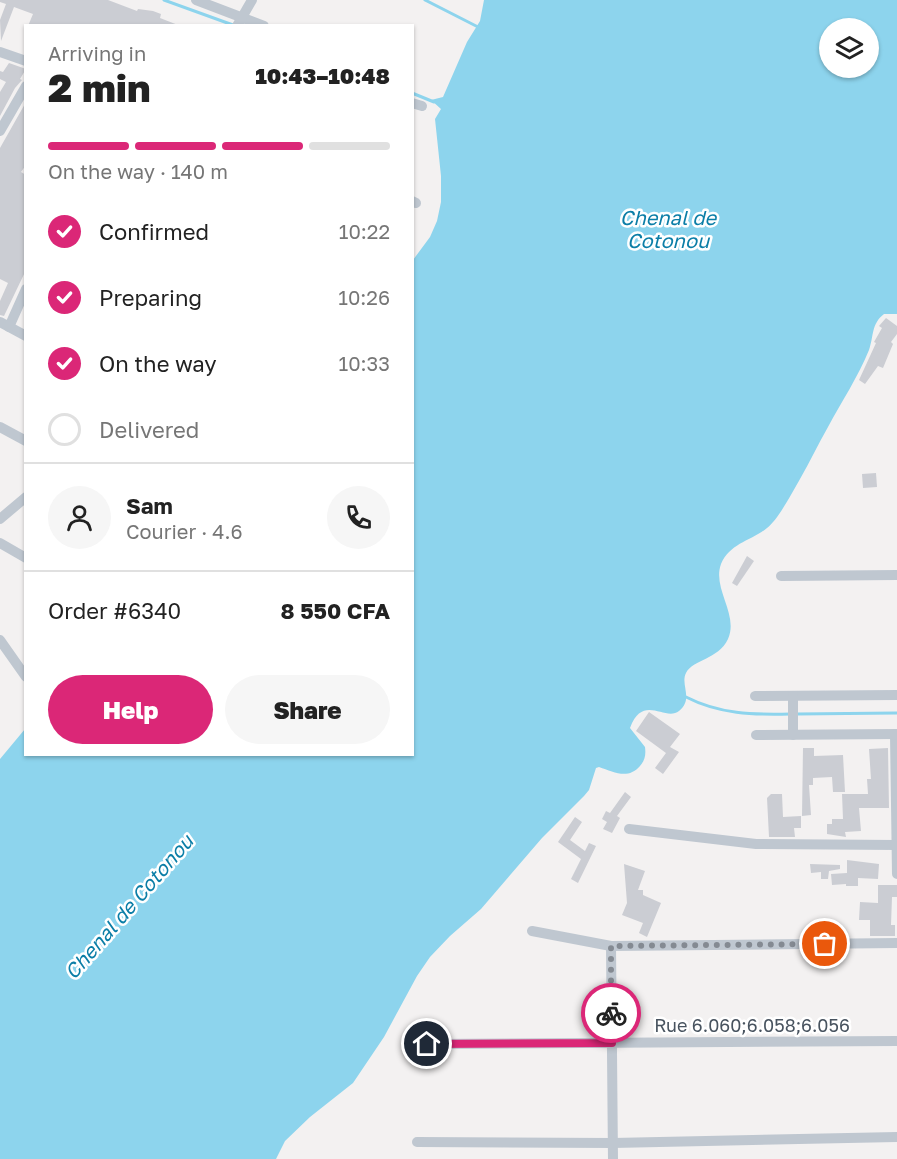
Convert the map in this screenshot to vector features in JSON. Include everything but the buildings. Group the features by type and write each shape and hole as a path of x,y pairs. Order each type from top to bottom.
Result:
{"street":[{"path":"196,0 240,21 252,0"},
{"path":"0,52 24,60"},
{"path":"0,131 24,89"},
{"path":"24,292 4,324 24,335"},
{"path":"0,427 24,440"},
{"path":"0,519 24,499"},
{"path":"0,543 24,557"},
{"path":"781,576 897,575"},
{"path":"0,640 24,674"},
{"path":"755,696 793,700 897,695"},
{"path":"793,700 793,735"},
{"path":"756,735 896,734 897,874"},
{"path":"629,829 756,844 897,845"},
{"path":"532,931 611,946 897,943"},
{"path":"611,946 613,1159"},
{"name":"Rue 6.060;6.058;6.056","path":"427,1044 897,1041"},
{"path":"417,1142 613,1143 897,1137"}],"water":[{"name":"Chenal de Cotonou","path":"484,0 897,0 897,314 884,314 877,322 869,350 860,370 780,512 767,528 730,551 721,564 720,583 730,620 728,639 718,651 689,668 684,682 686,702 679,711 667,713 648,710 641,712 635,718 630,728 645,747 642,764 631,773 626,774 596,768 589,790 584,796 542,838 481,909 430,957 384,1037 353,1083 310,1117 285,1141 276,1159 0,1159 0,759 24,730 24,756 414,756 414,259 430,237 437,221 441,202 441,176 435,119 441,109 431,100 443,97 467,42 480,21"}],"waterway":[{"path":"164,0 230,24"},
{"path":"425,0 480,28"},
{"path":"414,94 434,102"},
{"path":"686,697 711,707 736,712 790,714"},
{"path":"797,714 897,713"}],"way so far":[{"path":"611,1013 611,946 825,944"}],"route":[{"path":"427,1044 612,1043 611,1013"}]}
